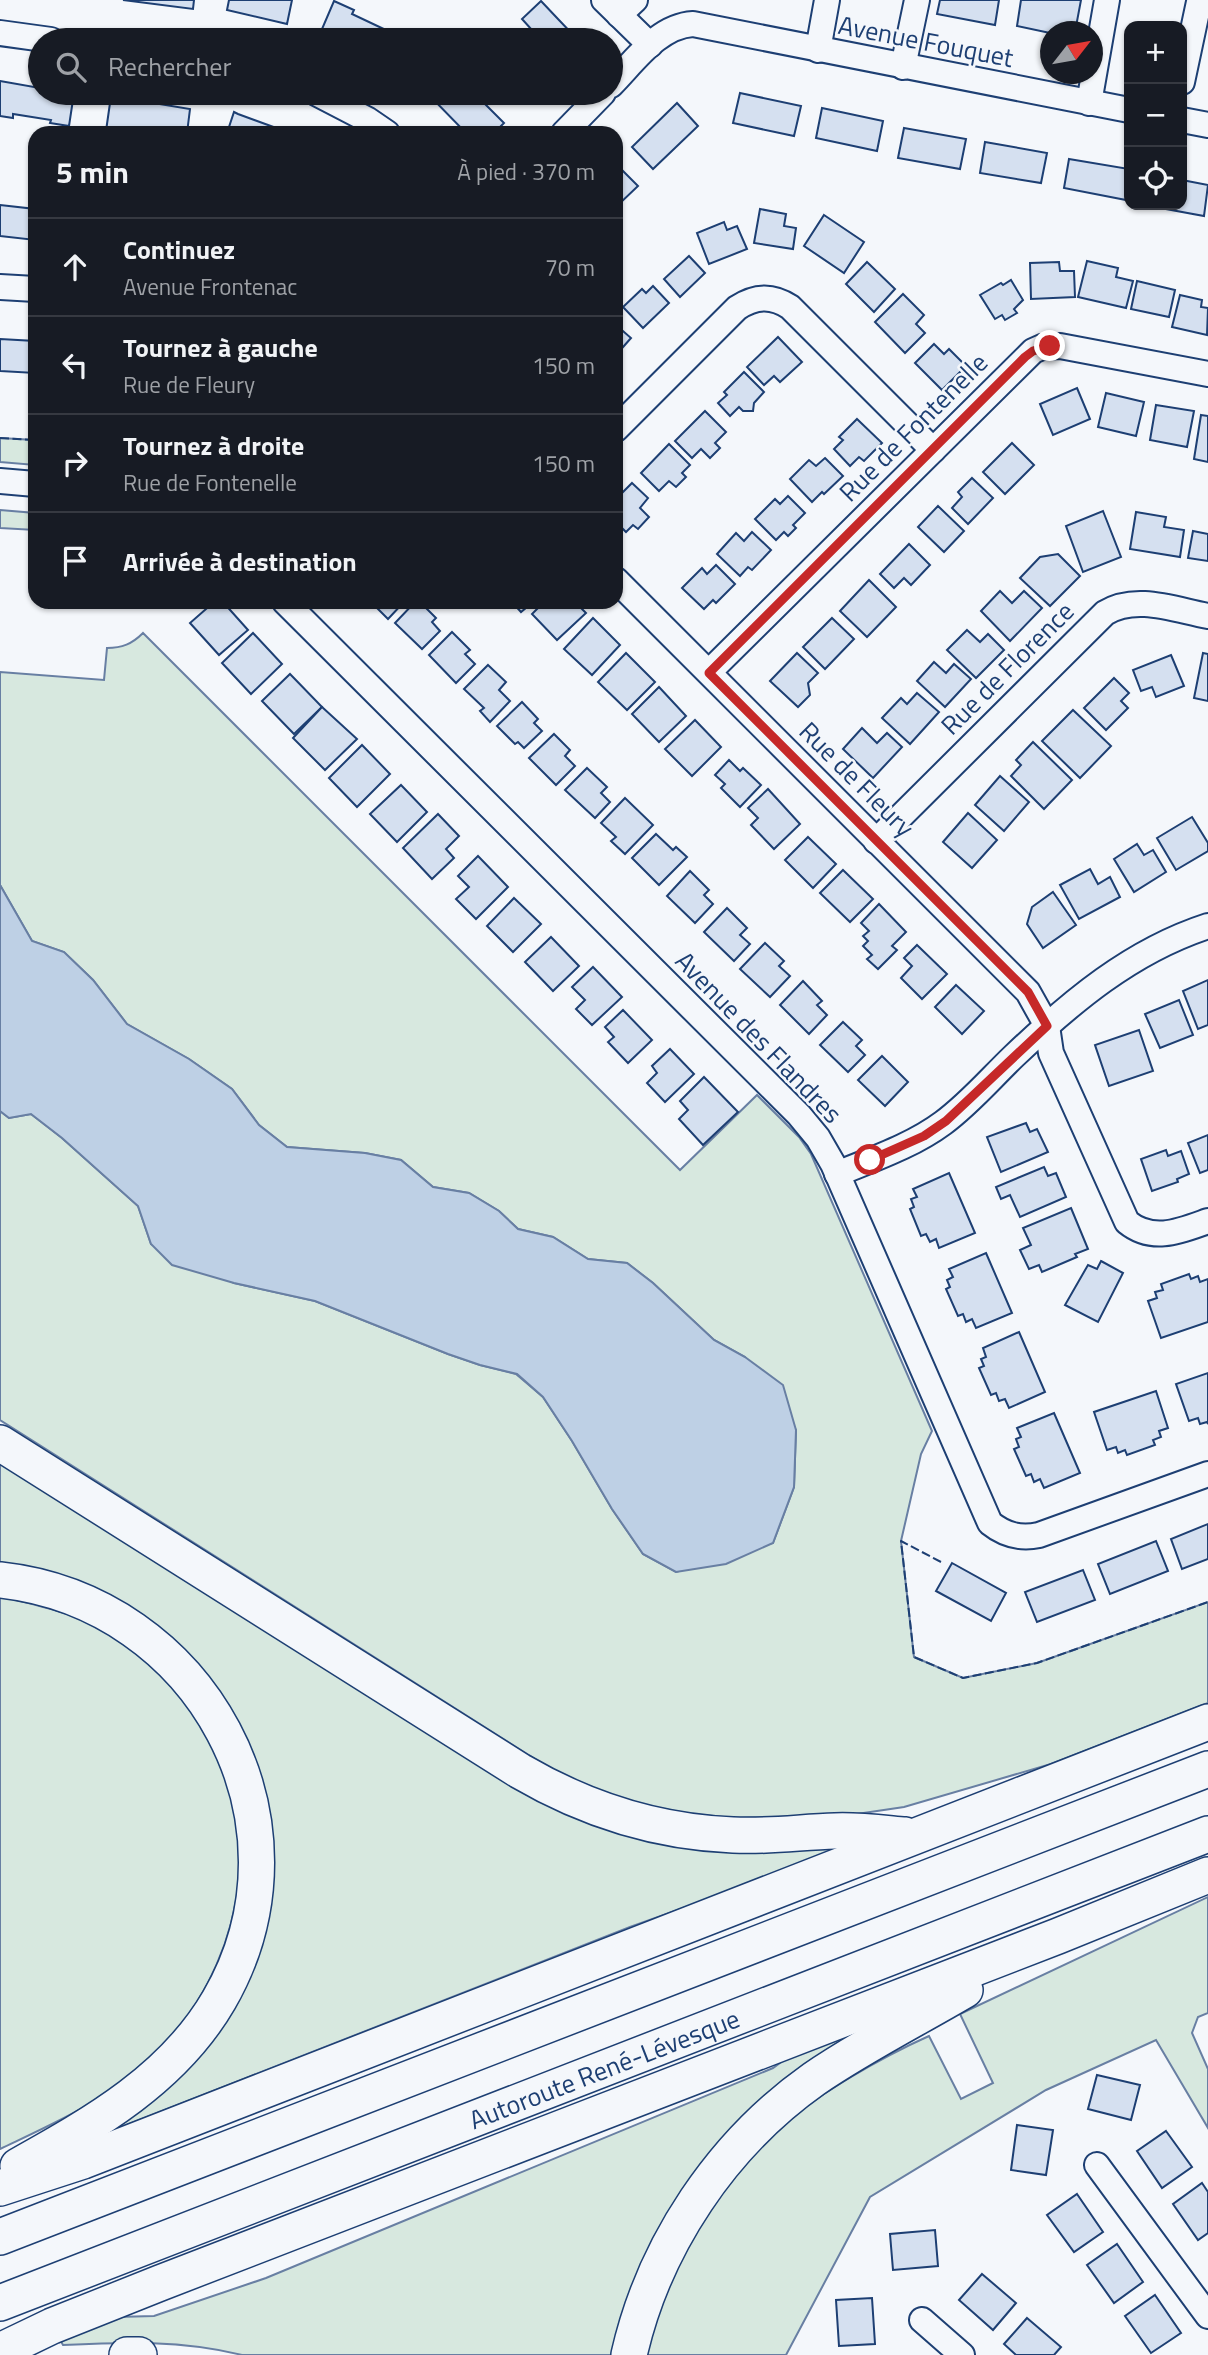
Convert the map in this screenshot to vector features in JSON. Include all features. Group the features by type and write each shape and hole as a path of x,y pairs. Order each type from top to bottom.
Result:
{"highway":[{"path":"0,1443 520,1771 572,1799 627,1818 710,1833 762,1835 836,1831 915,1835"},
{"path":"0,1580 39,1587 96,1607 135,1630 176,1665 209,1705 232,1750 249,1800 255,1859 252,1902 239,1956 218,2000 194,2036 164,2069 128,2099 0,2177"},
{"path":"0,2188 83,2161 1208,1723"},
{"path":"0,2237 1208,1769"},
{"name":"Autoroute René-Lévesque","path":"0,2303 1208,1834"},
{"path":"0,2351 52,2326 160,2283 1058,1936 1208,1875"},
{"path":"629,2355 652,2282 677,2233 713,2176 754,2129 792,2096 831,2068 1058,1936"},
{"path":"127,2355 139,2355"}],"street":[{"path":"818,50 827,0"},
{"path":"903,66 917,0"},
{"path":"1089,103 1107,0"},
{"path":"1187,58 1199,2"},
{"path":"620,5 650,46"},
{"name":"Avenue Fouquet","path":"623,73 669,29 693,24 1124,109"},
{"path":"0,33 28,37"},
{"path":"339,105 376,126"},
{"path":"571,126 591,105"},
{"path":"1187,121 1208,125"},
{"path":"0,287 28,289"},
{"path":"623,422 737,308 765,298 782,301 790,307 933,450"},
{"name":"Rue de Fontenelle","path":"709,673 1025,357 1042,347 1060,346 1208,374"},
{"path":"0,481 28,483"},
{"name":"Rue de Fleury","path":"623,587 1028,992 1047,1026 1051,1053 1127,1222 1135,1228 1157,1235 1208,1221"},
{"name":"Rue de Florence","path":"876,841 1105,613 1123,604 1139,603 1208,616"},
{"name":"Avenue des Flandres","path":"292,609 799,1115 825,1148 990,1523 998,1530 1016,1537 1039,1535 1208,1474"},
{"path":"837,1174 909,1143 934,1129 1094,986 1128,962 1179,936 1208,926"},
{"path":"1097,2165 1208,2316"},
{"path":"922,2320 962,2355"}],"shaded area":[{"path":"0,438 28,440 28,464 0,462"},
{"path":"0,510 28,512 28,530 0,528"},
{"path":"143,633 680,1170 757,1095 799,1137 811,1154 932,1431 921,1454 901,1541 914,1657 963,1678 1037,1663 1208,1602 1208,1703 1051,1764 904,1807 850,1815 735,1818 648,1806 605,1793 554,1771 0,1420 0,1111 9,1118 31,1114 62,1138 138,1206 151,1244 234,1283 315,1301 448,1354 516,1374 543,1397 643,1554 676,1572 773,1543 794,1487 796,1430 745,1357 714,1340 653,1283 627,1263 588,1259 553,1237 518,1229 499,1211 469,1193 433,1187 401,1160 365,1153 287,1147 259,1125 232,1089 189,1059 127,1024 93,980 64,952 32,941 0,885 0,672 104,680 107,648 126,645"},
{"path":"0,1458 512,1782 841,1845 844,1851 630,1927 114,2130 110,2122 202,2047 268,1816 252,1753 221,1696 186,1655 81,1584 28,1569 0,1567"},
{"path":"0,1596 59,1612 102,1628 140,1655 163,1676 202,1727 217,1756 229,1785 242,1847 236,1901 224,1944 196,2005 169,2041 152,2059 112,2091 0,2149"},
{"path":"1208,1897 1208,2013 1198,2017 1192,2033 1208,2069 1208,2128 1156,2040 1046,2090 870,2197 786,2355 646,2355 665,2292 695,2231 733,2176 755,2151 794,2115 851,2077 929,2036 961,2099 993,2083 960,2014"},
{"path":"857,2031 768,2102 617,2355 242,2355 175,2344 63,2345 59,2338 116,2317 154,2316 266,2278"}],"water":[{"path":"0,885 32,941 64,952 93,980 127,1024 189,1059 232,1089 259,1125 287,1147 365,1153 401,1160 433,1187 469,1193 499,1211 518,1229 553,1237 588,1259 627,1263 653,1283 714,1340 745,1357 783,1385 796,1430 794,1487 773,1543 726,1564 676,1572 643,1554 543,1397 517,1374 448,1354 315,1301 234,1283 172,1265 151,1244 138,1206 31,1114 9,1118 0,1111"}],"building":[{"path":"123,0 194,0 193,9"},
{"path":"229,0 292,0 287,24 227,10"},
{"path":"940,0 999,0 995,25 937,14"},
{"path":"1021,0 1081,0 1077,21 1040,21 1040,31 1017,26"},
{"path":"334,1 354,10 352,14 382,28 322,28"},
{"path":"541,1 567,28 530,28 522,19"},
{"path":"0,81 28,86 28,105 72,105 69,126 13,114 13,118 0,116"},
{"path":"740,93 801,106 794,136 733,123"},
{"path":"677,103 698,126 653,169 632,147"},
{"path":"110,105 166,105 190,109 188,126 107,126"},
{"path":"439,105 486,105 504,123 501,126 459,126"},
{"path":"822,108 883,121 877,151 816,138"},
{"path":"234,112 271,126 229,126"},
{"path":"904,128 966,139 960,169 898,158"},
{"path":"985,142 1047,153 1041,183 980,173"},
{"path":"1069,159 1124,168 1124,200 1064,188"},
{"path":"623,171 638,186 623,200"},
{"path":"1187,181 1208,185 1204,216 1171,210 1187,210"},
{"path":"0,205 28,208 28,239 0,236"},
{"path":"760,209 786,214 784,226 796,228 793,249 754,243"},
{"path":"824,215 864,242 844,273 804,246"},
{"path":"724,222 727,230 737,226 747,249 709,264 697,233"},
{"path":"689,256 705,273 680,297 664,279"},
{"path":"1087,261 1118,268 1116,277 1133,281 1126,308 1078,297"},
{"path":"867,262 895,289 874,312 846,284"},
{"path":"1059,262 1060,271 1074,271 1075,297 1031,299 1030,263"},
{"path":"1011,280 1023,300 1014,309 1017,313 1005,320 1002,315 995,319 980,295"},
{"path":"1137,281 1175,290 1169,317 1131,309"},
{"path":"653,286 669,303 643,328 623,307 642,289 646,293"},
{"path":"903,294 924,315 916,324 925,333 905,353 875,322"},
{"path":"1180,295 1202,300 1201,307 1208,308 1207,335 1172,327"},
{"path":"623,331 631,338 623,347"},
{"path":"778,337 802,362 780,382 774,376 764,385 747,367"},
{"path":"0,339 28,341 28,373 0,371"},
{"path":"934,344 944,354 949,349 966,366 942,390 915,363"},
{"path":"744,372 764,392 754,403 753,411 743,411 739,407 730,416 718,403 727,395 724,392"},
{"path":"1077,388 1090,419 1053,435 1040,404"},
{"path":"1106,393 1144,402 1136,436 1098,427"},
{"path":"1156,405 1194,411 1187,447 1150,440"},
{"path":"705,411 726,432 715,443 720,448 710,458 701,449 692,458 675,441"},
{"path":"1201,415 1208,416 1208,462 1194,459"},
{"path":"857,419 882,443 864,461 859,457 850,466 834,449 843,440 839,437"},
{"path":"1012,443 1034,465 1005,494 983,472"},
{"path":"669,444 690,465 682,473 686,477 676,487 669,481 659,491 641,473"},
{"path":"825,458 843,476 812,502 790,479 809,460 816,466"},
{"path":"972,478 993,498 968,524 952,508 962,497 958,492"},
{"path":"632,483 648,498 640,508 649,517 638,529 633,525 626,532 623,529 623,492"},
{"path":"788,496 805,513 793,525 796,528 788,536 784,532 776,540 755,519 775,499 780,504"},
{"path":"938,506 964,531 944,552 918,527"},
{"path":"1103,511 1121,557 1083,572 1066,526"},
{"path":"1136,512 1166,517 1164,527 1184,530 1180,557 1130,549"},
{"path":"1193,531 1208,534 1208,561 1188,558"},
{"path":"752,532 771,550 752,570 748,567 740,576 717,554 736,533 744,541"},
{"path":"909,544 930,565 911,585 904,578 894,588 880,574"},
{"path":"1058,554 1080,576 1050,606 1020,578 1040,557"},
{"path":"716,565 735,584 716,603 713,600 704,609 682,588 702,568 707,574"},
{"path":"869,580 896,607 867,637 840,611"},
{"path":"1000,591 1012,603 1024,591 1042,608 1010,641 981,611"},
{"path":"206,609 229,609 248,630 219,655 190,623"},
{"path":"378,609 397,609 388,619"},
{"path":"408,609 427,609 436,618 432,622 440,631 422,649 395,623"},
{"path":"537,609 582,609 586,613 557,640 532,614"},
{"path":"593,618 620,645 592,675 564,649"},
{"path":"832,618 854,639 825,669 803,647"},
{"path":"967,630 980,642 988,634 1004,650 976,678 947,650"},
{"path":"452,632 470,650 465,654 475,664 456,683 429,655"},
{"path":"253,633 282,664 251,694 222,663"},
{"path":"626,653 655,682 627,710 598,682"},
{"path":"797,653 818,673 808,683 810,695 798,707 770,681"},
{"path":"1203,653 1208,654 1208,701 1194,698"},
{"path":"1171,655 1184,686 1156,697 1152,687 1141,691 1133,670"},
{"path":"934,662 946,673 954,664 971,679 945,707 917,681"},
{"path":"488,665 506,682 499,690 510,701 490,722 480,711 484,708 464,689"},
{"path":"290,674 322,707 294,734 262,701"},
{"path":"1114,678 1129,693 1121,701 1128,708 1106,730 1084,708"},
{"path":"659,687 686,716 659,742 632,714"},
{"path":"917,693 939,712 910,744 882,718 901,698 907,704"},
{"path":"522,702 538,719 534,723 542,731 524,748 518,742 515,744 497,726"},
{"path":"322,707 357,739 325,770 293,738"},
{"path":"1073,710 1111,746 1080,778 1042,741"},
{"path":"695,720 721,747 692,776 665,749"},
{"path":"862,728 877,743 887,733 902,747 873,778 843,749"},
{"path":"554,734 570,750 565,756 575,766 556,785 529,758"},
{"path":"1033,742 1072,780 1044,809 1011,776 1021,765 1016,760"},
{"path":"362,745 390,774 357,807 329,778"},
{"path":"729,760 740,771 743,768 761,785 740,807 721,788 725,784 715,775"},
{"path":"587,768 607,787 601,793 610,802 595,818 565,790"},
{"path":"1000,776 1029,802 1004,831 975,805"},
{"path":"401,785 427,812 397,842 370,814"},
{"path":"768,789 800,824 774,849 751,825 758,818 748,808"},
{"path":"625,798 653,825 625,854 611,841 616,837 601,823"},
{"path":"968,813 997,840 972,868 943,842"},
{"path":"438,814 459,836 446,849 454,858 432,879 403,848"},
{"path":"1192,817 1208,843 1208,851 1176,870 1157,838"},
{"path":"656,834 673,850 676,847 687,857 659,885 632,858"},
{"path":"808,837 836,864 813,888 785,860"},
{"path":"1137,844 1144,855 1153,850 1166,872 1134,892 1114,859"},
{"path":"478,856 508,887 476,919 456,899 469,887 458,876"},
{"path":"1090,869 1098,884 1110,877 1120,897 1079,919 1060,885"},
{"path":"843,870 873,899 850,922 820,893"},
{"path":"690,871 709,890 704,895 713,904 695,923 667,896"},
{"path":"1053,892 1076,925 1043,948 1027,924 1032,907"},
{"path":"514,898 541,924 513,952 487,926"},
{"path":"879,904 906,932 892,946 897,950 878,969 867,959 872,955 863,946 868,941 863,936 869,931 861,923"},
{"path":"727,908 747,928 740,935 750,944 734,961 704,932"},
{"path":"551,937 579,966 553,991 525,962"},
{"path":"765,943 784,961 779,966 790,976 770,997 740,969"},
{"path":"917,945 947,974 922,999 901,978 912,966 904,958"},
{"path":"593,967 622,997 592,1025 576,1009 585,1000 572,987"},
{"path":"1208,980 1208,1025 1198,1029 1183,991"},
{"path":"803,981 822,1001 817,1005 827,1015 809,1034 780,1005"},
{"path":"956,985 984,1011 962,1034 935,1007"},
{"path":"1179,1000 1193,1035 1160,1048 1145,1014"},
{"path":"623,1010 652,1040 628,1063 608,1042 614,1037 605,1027"},
{"path":"843,1022 862,1040 856,1046 865,1055 848,1072 820,1045"},
{"path":"1139,1030 1153,1071 1109,1086 1095,1045"},
{"path":"670,1049 694,1074 665,1102 647,1083 657,1073 652,1066"},
{"path":"882,1056 908,1082 885,1106 858,1080"},
{"path":"704,1077 738,1112 703,1145 679,1119 688,1110 680,1101"},
{"path":"1026,1123 1030,1132 1037,1129 1048,1152 1001,1172 987,1137"},
{"path":"1208,1135 1208,1170 1200,1173 1188,1143"},
{"path":"1166,1150 1168,1156 1181,1151 1189,1174 1177,1179 1178,1182 1152,1191 1141,1159"},
{"path":"1044,1167 1048,1176 1056,1173 1066,1197 1020,1217 1010,1195 1001,1199 996,1187"},
{"path":"949,1173 975,1233 939,1248 936,1239 930,1242 926,1234 921,1236 910,1209 914,1207 911,1199 917,1197 913,1189"},
{"path":"1071,1208 1088,1249 1075,1254 1077,1257 1042,1272 1039,1265 1029,1269 1020,1250 1031,1245 1023,1228"},
{"path":"986,1253 1012,1313 976,1328 972,1319 966,1322 963,1314 958,1316 946,1289 950,1287 947,1280 953,1277 949,1269"},
{"path":"1101,1261 1123,1273 1098,1322 1065,1305 1088,1265 1097,1269"},
{"path":"1189,1274 1191,1279 1198,1276 1200,1282 1208,1279 1208,1322 1161,1338 1148,1301 1157,1298 1155,1292 1163,1290 1161,1284"},
{"path":"1019,1332 1045,1392 1009,1408 1005,1399 999,1401 996,1393 991,1395 979,1368 984,1366 981,1359 986,1357 983,1348"},
{"path":"1208,1373 1208,1424 1200,1424 1198,1418 1189,1421 1176,1384"},
{"path":"1156,1391 1168,1428 1159,1431 1161,1437 1153,1440 1155,1445 1127,1455 1125,1450 1118,1453 1116,1447 1107,1450 1094,1412"},
{"path":"1054,1413 1080,1473 1044,1488 1040,1479 1034,1482 1031,1474 1026,1476 1014,1449 1019,1447 1016,1439 1021,1437 1017,1428"},
{"path":"1208,1524 1208,1559 1182,1569 1171,1539"},
{"path":"1156,1541 1168,1571 1110,1594 1098,1564"},
{"path":"952,1563 1006,1593 991,1621 936,1591"},
{"path":"1083,1570 1095,1600 1037,1622 1025,1592"},
{"path":"1097,2075 1140,2085 1131,2120 1088,2109"},
{"path":"1017,2125 1053,2130 1046,2175 1011,2170"},
{"path":"1166,2131 1192,2167 1162,2188 1137,2151"},
{"path":"1202,2183 1208,2192 1208,2233 1198,2240 1173,2204"},
{"path":"1077,2194 1103,2232 1074,2252 1047,2215"},
{"path":"935,2230 938,2266 893,2270 890,2234"},
{"path":"1117,2244 1143,2282 1114,2303 1087,2265"},
{"path":"982,2274 1016,2303 993,2330 959,2300"},
{"path":"1155,2295 1181,2333 1151,2353 1125,2316"},
{"path":"872,2298 875,2344 839,2346 836,2300"},
{"path":"1027,2318 1061,2347 1054,2355 1016,2355 1004,2344"}],"fence":[{"path":"0,438 28,440"},
{"path":"941,1562 901,1541 914,1657 963,1678 1037,1663 1208,1602"}],"route":[{"path":"870,1160 924,1136 946,1121 1047,1026 1028,992 709,673 1025,357 1042,347 1050,346"}]}
